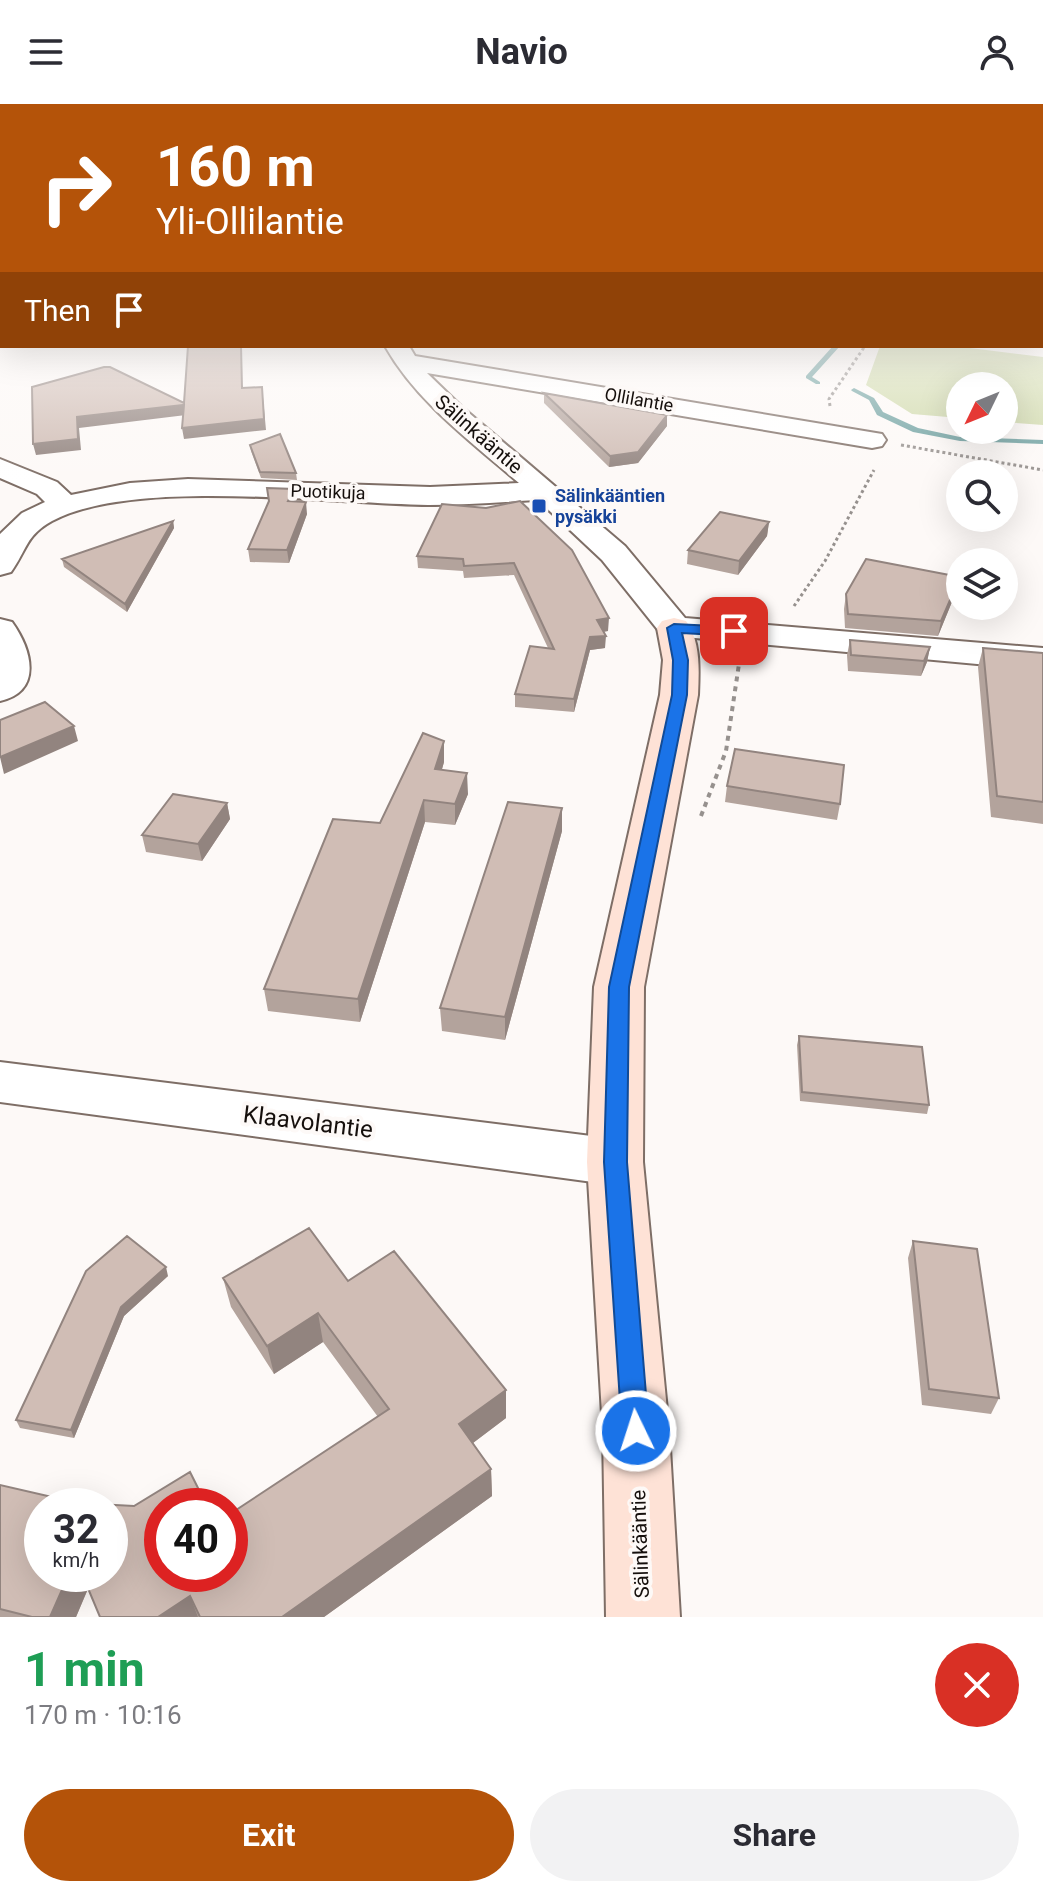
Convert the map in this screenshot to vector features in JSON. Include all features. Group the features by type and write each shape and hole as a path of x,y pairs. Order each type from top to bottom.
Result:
{"street":[{"name":"Ollilantie","path":"401,354 872,440"},
{"name":"Sälinkääntie","path":"401,354 423,386 619,557 655,598 674,628 681,660 679,695 619,987 615,1162 636,1431 643,1617"},
{"path":"0,467 47,488 64,505"},
{"name":"Puotikuja","path":"0,565 3,554 20,527 64,505 130,492 188,488 430,496 545,491"},
{"path":"674,628 764,633 1043,659"},
{"path":"0,629 12,663 9,684 0,690"},
{"name":"Klaavolantie","path":"0,1082 615,1162"}],"path":[{"path":"864,348 829,399 830,412 872,440 1043,470"},
{"path":"696,830 726,751 740,655 787,617 825,561 880,458 872,440"}],"green space":[{"path":"879,348 970,348 1043,357 1043,425 1018,423 1018,372 946,372 946,417 912,414 866,385"}],"building":[{"path":"188,348 241,348 242,388 262,387 264,419 182,428 184,405 77,417 78,439 33,444 32,387 104,367 110,367 184,403"},
{"path":"544,393 667,415 638,452 610,456"},
{"path":"280,434 296,473 260,472 250,445"},
{"path":"267,488 294,489 288,501 306,502 287,550 248,549 269,501"},
{"path":"520,501 572,550 609,618 597,620 606,636 590,637 574,699 515,694 530,646 554,649 514,563 464,566 463,559 417,556 442,504 486,508"},
{"path":"720,512 769,522 739,561 688,550"},
{"path":"173,521 125,604 62,559"},
{"path":"866,559 946,574 946,609 941,621 848,614 846,594"},
{"path":"850,640 930,647 924,661 851,655"},
{"path":"983,648 1043,653 1043,802 997,796"},
{"path":"45,702 74,726 0,757 0,720"},
{"path":"423,733 444,741 435,769 467,773 455,804 424,800 358,999 264,989 333,819 380,823"},
{"path":"735,749 844,765 840,804 727,786"},
{"path":"173,794 227,803 198,844 142,835"},
{"path":"508,802 562,808 505,1017 440,1008"},
{"path":"799,1036 922,1047 929,1105 802,1092"},
{"path":"309,1228 348,1281 394,1251 506,1390 459,1424 491,1469 282,1617 200,1617 190,1596 158,1617 100,1617 90,1592 128,1592 128,1506 144,1500 144,1592 248,1592 248,1502 389,1409 318,1313 267,1346 223,1278"},
{"path":"127,1236 166,1267 121,1307 71,1430 16,1420 86,1271"},
{"path":"913,1241 977,1249 999,1398 929,1389"},
{"path":"190,1472 198,1488 164,1488"},
{"path":"0,1485 24,1491 24,1592 61,1592 50,1617 32,1617 0,1609"}],"waterway":[{"path":"818,383 808,377 835,348"},
{"path":"854,390 872,399 880,413 916,430 960,439 1043,442"}],"place":[{"name":"Sälinkääntien pysäkki","path":"539,506"}],"route":[{"path":"636,1431 615,1162 619,987 679,695 681,660 674,628 734,631"}]}
